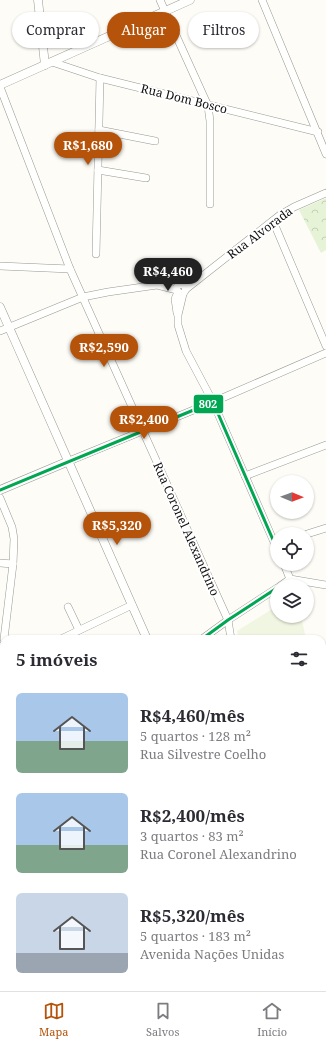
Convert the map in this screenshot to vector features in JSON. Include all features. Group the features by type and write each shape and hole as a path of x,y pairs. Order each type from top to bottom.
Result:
{"street":[{"path":"38,0 48,63"},
{"path":"160,0 208,106 210,121 210,204"},
{"path":"0,86 164,10 190,0"},
{"path":"262,0 303,102 318,132 326,154"},
{"name":"Rua Dom Bosco","path":"48,63 208,106 318,132"},
{"path":"96,254 100,78"},
{"name":"Rua Coronel Alexandrino","path":"0,86 70,269 228,620 230,635"},
{"path":"99,130 155,141"},
{"path":"98,170 146,178"},
{"name":"Rua Alvorada","path":"181,289 198,279 273,221 294,207 326,193"},
{"path":"273,221 326,346"},
{"path":"0,266 70,269"},
{"path":"0,331 83,297 157,285 181,289 178,325 186,351 213,402 270,531"},
{"path":"0,307 145,635"},
{"path":"0,490 213,402 326,353"},
{"path":"245,476 326,445"},
{"path":"0,498 14,533 13,564 4,635"},
{"path":"314,532 326,528"},
{"path":"0,563 13,564"},
{"path":"287,571 290,579"},
{"path":"314,583 326,585"},
{"path":"207,635 270,593"},
{"path":"69,635 132,605"},
{"path":"68,607 79,630"}],"green space":[{"path":"326,198 326,250 321,253 299,210"},
{"path":"270,610 270,623 303,623 305,635 238,635 237,631"}],"transit line":[{"name":"802","path":"0,490 213,402 270,533"},
{"name":"802","path":"207,635 270,593"}]}
